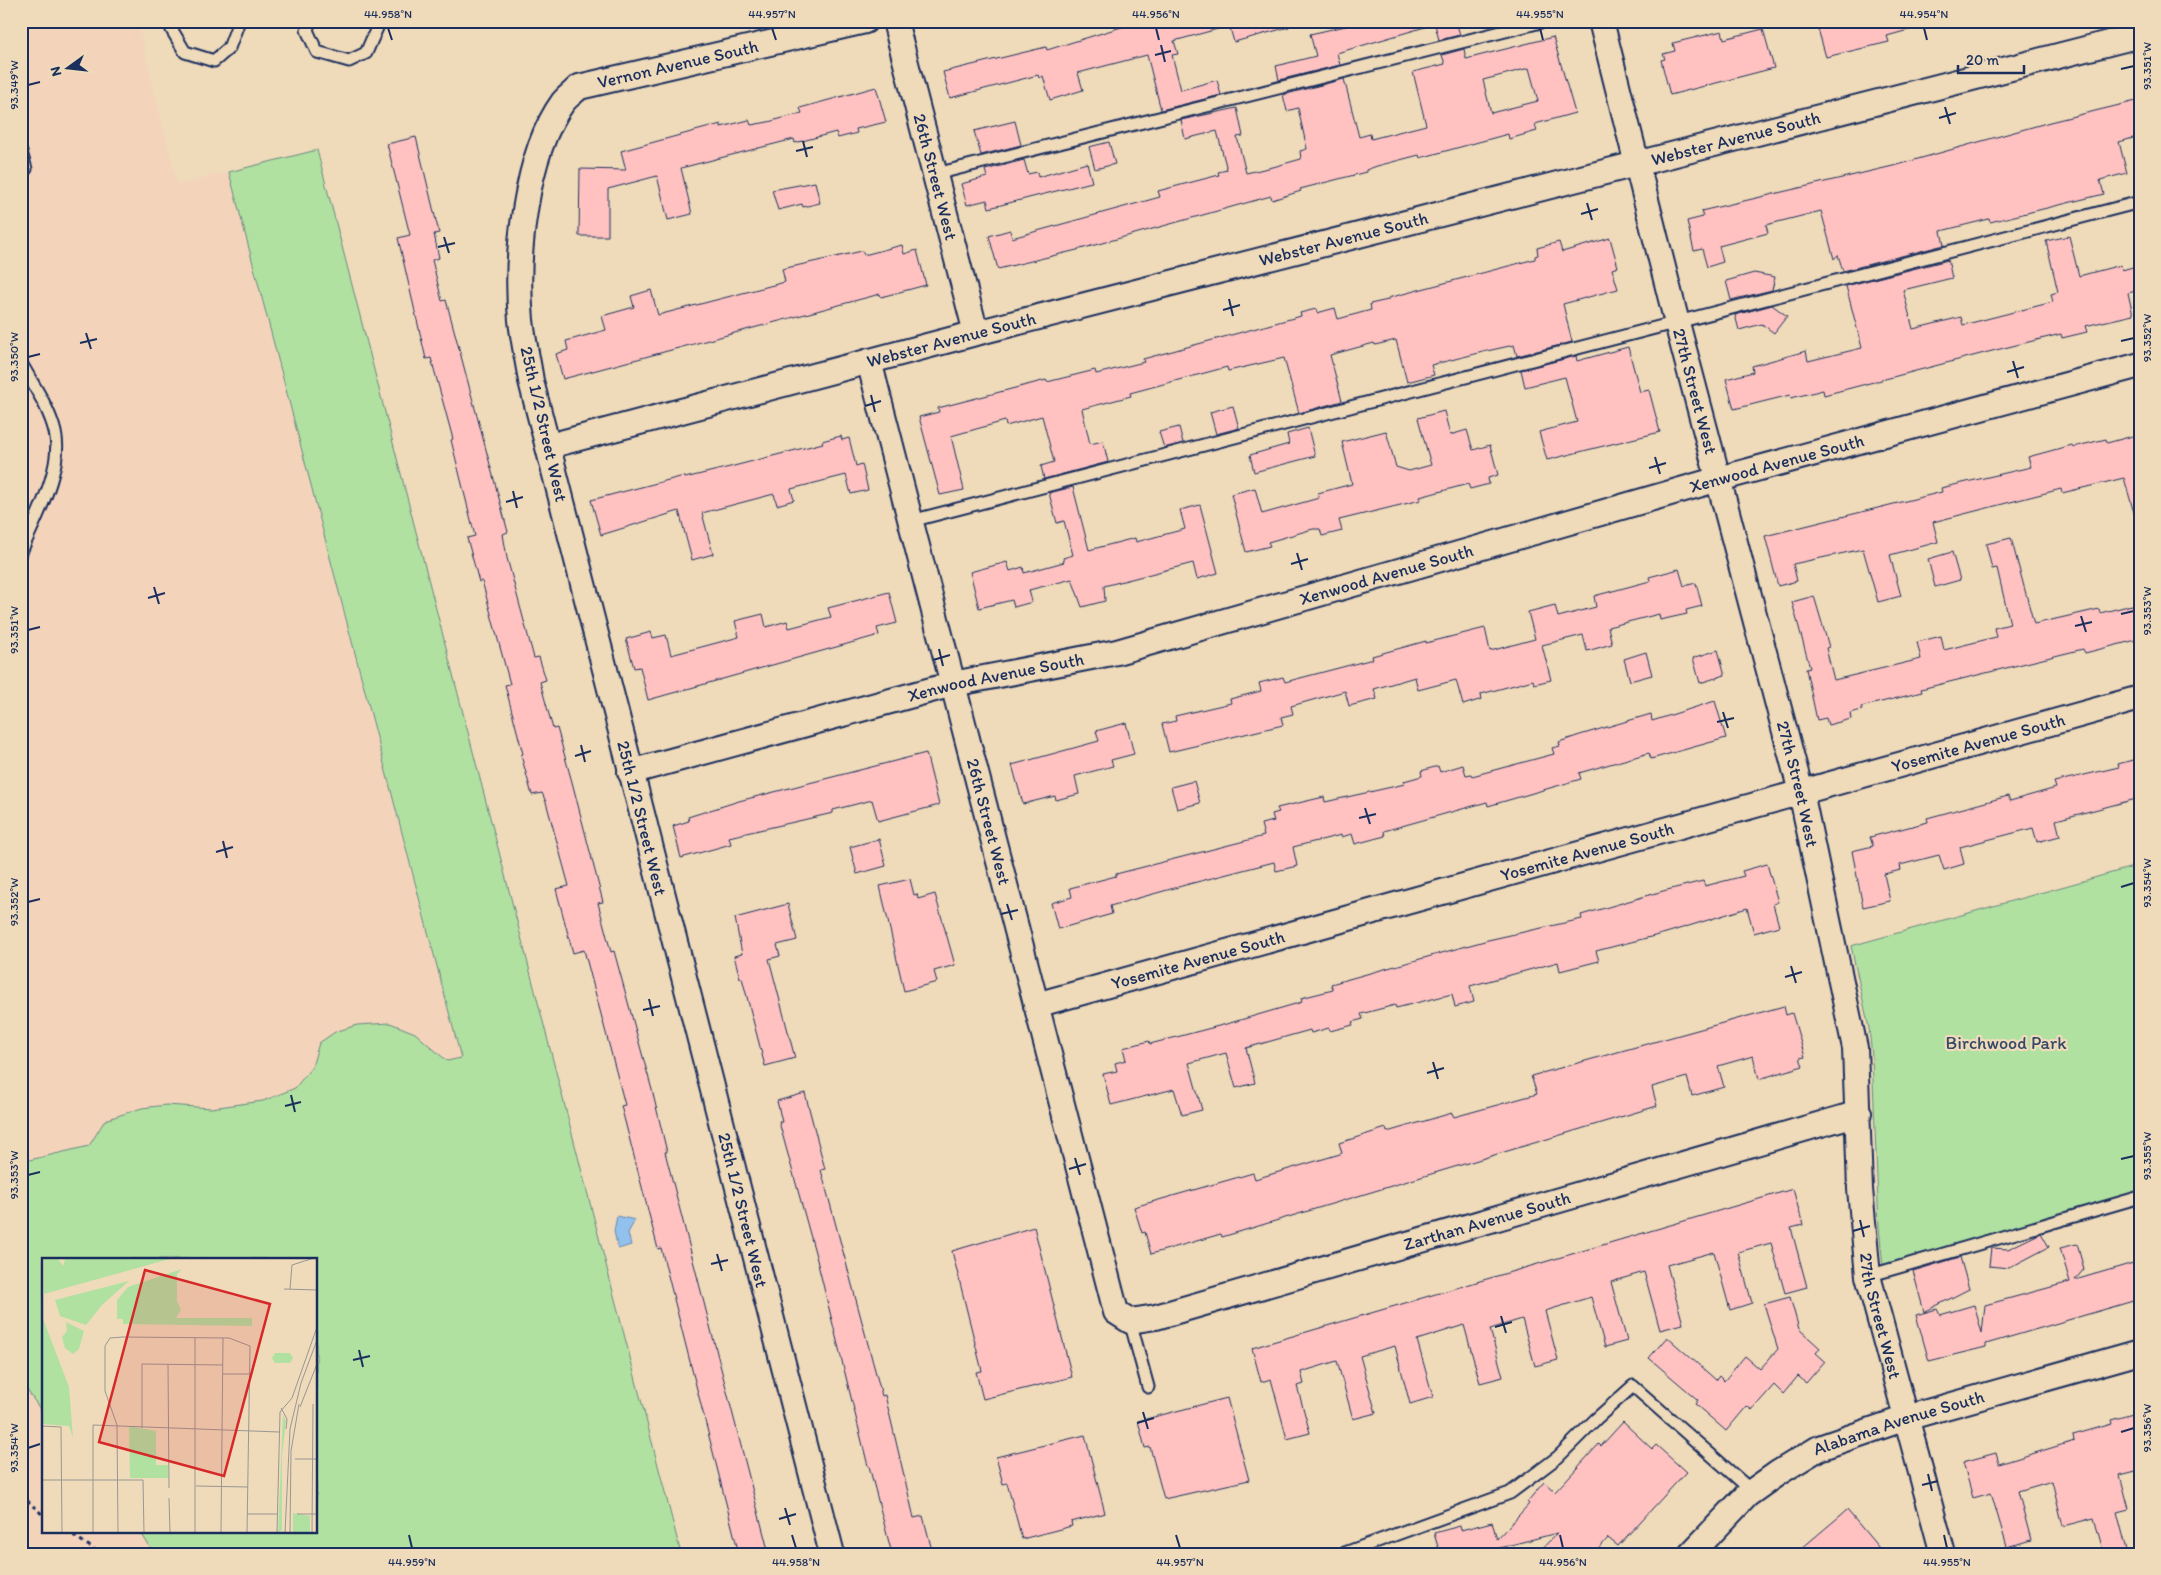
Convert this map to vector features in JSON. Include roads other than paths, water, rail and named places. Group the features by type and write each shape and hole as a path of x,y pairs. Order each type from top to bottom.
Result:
{"street":[{"name":"Vernon Avenue South","path":"580,87 865,21"},
{"name":"26th Street West","path":"895,21 976,333"},
{"name":"27th Street West","path":"1601,21 1677,323 1801,792 1855,1048 1859,1113 1860,1189 1868,1276 1943,1554"},
{"name":"Webster Avenue South","path":"549,446 976,333 2140,35"},
{"name":"25th 1/2 Street West","path":"580,87 564,101 548,126 528,186 520,258 521,320 531,380 832,1554"},
{"name":"26th Street West","path":"869,361 1036,1005 1123,1317"},
{"name":"Xenwood Avenue South","path":"630,772 953,684 1117,652 1719,479 2140,365"},
{"name":"Yosemite Avenue South","path":"1036,1005 2140,698"},
{"name":"Zarthan Avenue South","path":"1123,1317 1156,1318 1859,1113"},
{"name":"Alabama Avenue South","path":"1692,1554 1752,1491 1778,1472 1819,1448 1906,1418 2140,1352"}],"lane":[{"path":"170,21 172,30 186,52 214,60 229,48 239,21"},
{"path":"310,21 307,30 317,52 349,61 366,54 380,21"},
{"path":"936,174 1544,21"},
{"path":"21,152 26,169"},
{"path":"911,521 2140,202"},
{"path":"21,363 49,412 55,434 56,456 52,475 21,552"},
{"path":"1868,1276 2140,1198"},
{"path":"1123,1317 1148,1387"},
{"path":"1342,1554 1510,1493 1558,1457 1596,1418 1633,1386 1752,1491"}],"water":[{"path":"617,1216 635,1220 628,1233 631,1245 618,1249 614,1231"}],"park label":[{"name":"Birchwood Park","path":"2006,1043"}]}
